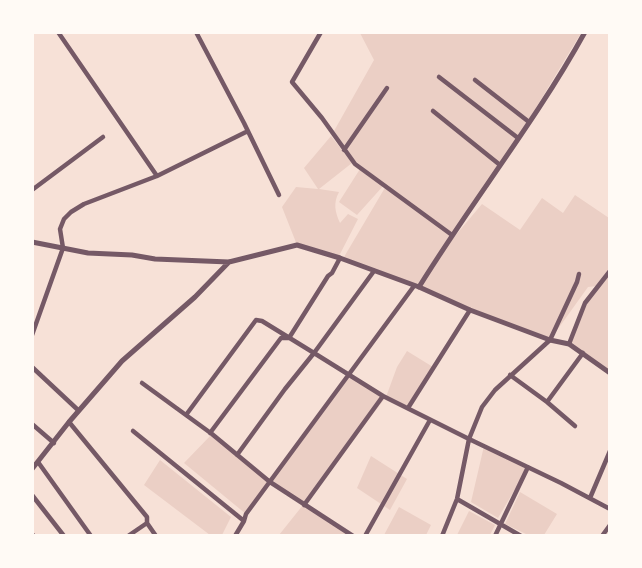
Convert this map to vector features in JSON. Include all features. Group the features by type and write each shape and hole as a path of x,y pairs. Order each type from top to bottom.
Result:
{"street":[{"path":"58,32 157,176"},
{"path":"196,32 279,195"},
{"path":"321,32 292,82 322,118 355,164 452,235"},
{"path":"235,536 246,514 348,375 417,287 529,122 569,61 585,32"},
{"path":"439,76 518,138"},
{"path":"475,80 529,122"},
{"path":"344,150 387,88"},
{"path":"433,111 500,165"},
{"path":"32,335 63,248 60,229 64,219 71,212 84,204 157,176 248,131"},
{"path":"32,190 103,137"},
{"path":"32,242 88,253 132,255 155,259 229,262 297,245 340,258 550,340 570,344 610,373"},
{"path":"289,338 340,258"},
{"path":"32,469 54,444 78,410 99,385 122,361 195,297 229,262"},
{"path":"237,455 284,389 314,353 374,271"},
{"path":"570,344 585,304 610,271"},
{"path":"442,536 457,499 469,439 482,407 510,375 550,340 579,274"},
{"path":"408,408 470,310"},
{"path":"186,415 256,320 383,396 610,509"},
{"path":"210,433 281,338 289,338"},
{"path":"547,402 583,353"},
{"path":"32,367 78,410"},
{"path":"510,375 547,402 574,426"},
{"path":"142,384 210,433 270,482 353,536"},
{"path":"304,505 383,396"},
{"path":"365,536 430,420"},
{"path":"69,422 147,518 147,524 156,536"},
{"path":"32,424 54,444"},
{"path":"133,431 244,521"},
{"path":"590,498 610,451"},
{"path":"38,462 90,536"},
{"path":"495,536 528,467"},
{"path":"32,495 64,536"},
{"path":"457,499 522,536"},
{"path":"128,536 147,524"},
{"path":"606,534 610,525"}],"shaded area":[{"path":"360,33 581,33 528,121 444,249 482,204 520,230 542,198 563,213 575,195 609,218 609,373 569,344 585,303 597,286 588,287 550,340 344,257 386,186 353,159 334,131 374,60"},
{"path":"331,136 352,163 319,189 339,192 335,208 340,223 348,214 358,219 339,256 297,245 282,207 296,187 318,189 304,168"},
{"path":"360,169 384,185 357,215 339,202"},
{"path":"407,351 433,367 408,408 386,397 397,367"},
{"path":"348,375 386,397 304,504 352,535 279,535 303,505 270,482"},
{"path":"212,434 270,482 246,514 184,463"},
{"path":"484,446 528,467 498,518 471,502"},
{"path":"371,456 407,479 390,510 357,488"},
{"path":"160,460 231,517 222,535 210,535 144,485"},
{"path":"520,492 557,514 544,535 528,535 505,524"},
{"path":"399,507 431,525 426,535 384,535"},
{"path":"469,511 495,525 490,535 457,535"}]}
